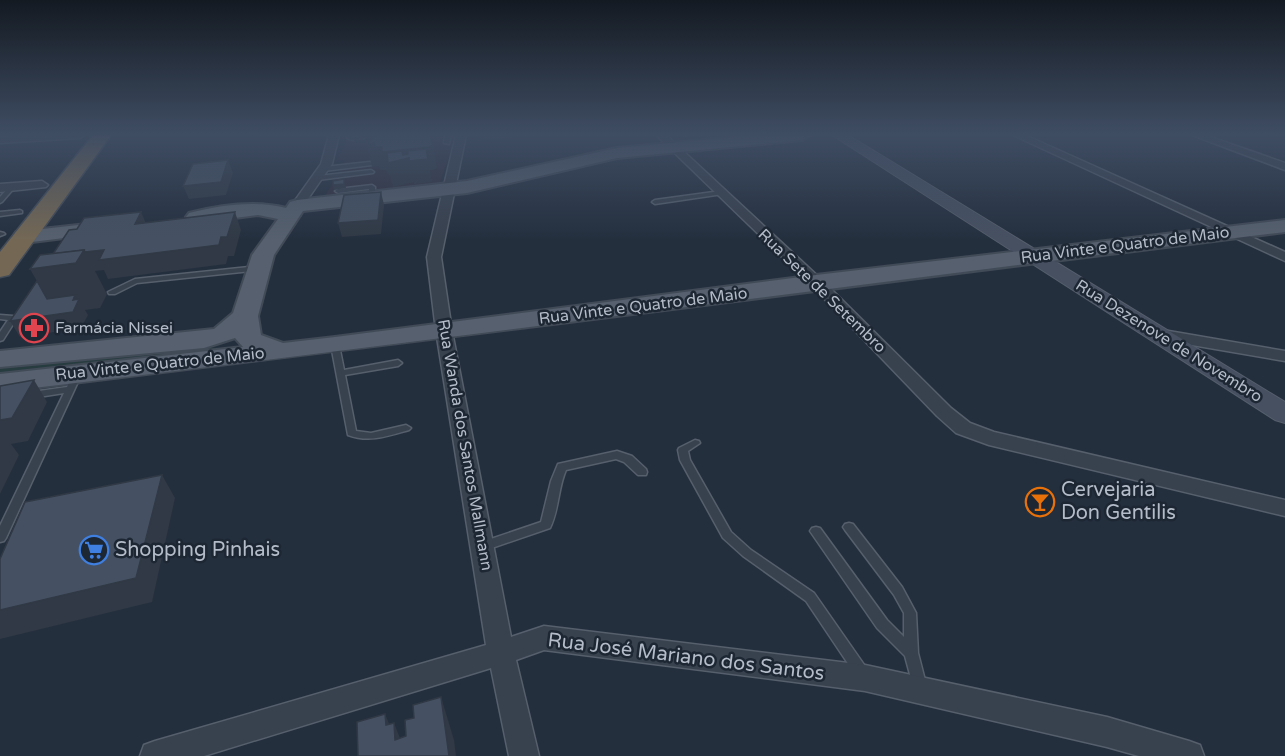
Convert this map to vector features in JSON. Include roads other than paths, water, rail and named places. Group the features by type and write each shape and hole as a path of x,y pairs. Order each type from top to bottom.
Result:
{"highway":[{"path":"0,269 8,228 53,170"},
{"path":"8,228 66,170"}],"main road":[{"path":"176,219 268,209 293,212 372,197 467,187 536,170"},
{"path":"282,351 254,344 248,337 246,316 263,255 293,212"},
{"path":"8,228 129,225"},
{"name":"Rua Vinte e Quatro de Maio","path":"0,382 74,381 282,351 639,308 816,282 1285,226"},
{"name":"Rua Vinte e Quatro de Maio","path":"0,358 204,340 223,335 246,316"}],"street":[{"name":"Rua Wanda dos Santos Mallmann","path":"453,170 434,257 444,331 501,653 524,756"},
{"name":"Rua Sete de Setembro","path":"698,170 816,282 944,412 963,428 989,438 1285,508"},
{"name":"Rua Dezenove de Novembro","path":"896,170 1285,414"},
{"path":"1095,170 1285,257"},
{"path":"293,212 321,173"},
{"path":"6,188 42,184"},
{"path":"1157,334 1285,356"},
{"name":"Rua José Mariano dos Santos","path":"155,756 501,653 544,638 865,678 1107,732 1190,756"}],"lane":[{"path":"321,173 336,170"},
{"path":"321,173 371,172"},
{"path":"338,191 372,187 372,197"},
{"path":"0,201 6,188"},
{"path":"655,202 722,193"},
{"path":"112,292 135,281 258,268"},
{"path":"0,318 13,318 0,338"},
{"path":"335,345 351,433 357,436 372,435 406,428"},
{"path":"341,373 398,363"},
{"path":"23,397 74,381"},
{"path":"0,538 17,513 74,381"},
{"path":"695,443 683,450 685,460 727,535 747,553 810,597 853,657 865,678"},
{"path":"483,546 534,531 546,525 551,511 554,482 562,468 617,455 628,459 642,472"},
{"path":"849,527 898,591 910,613 911,653 920,690"},
{"path":"816,531 882,624 911,653"}],"place":[{"name":"Farmácia Nissei","path":"34,328"},
{"name":"Cervejaria Don Gentilis","path":"1040,502"},
{"name":"Shopping Pinhais","path":"94,550"}]}
